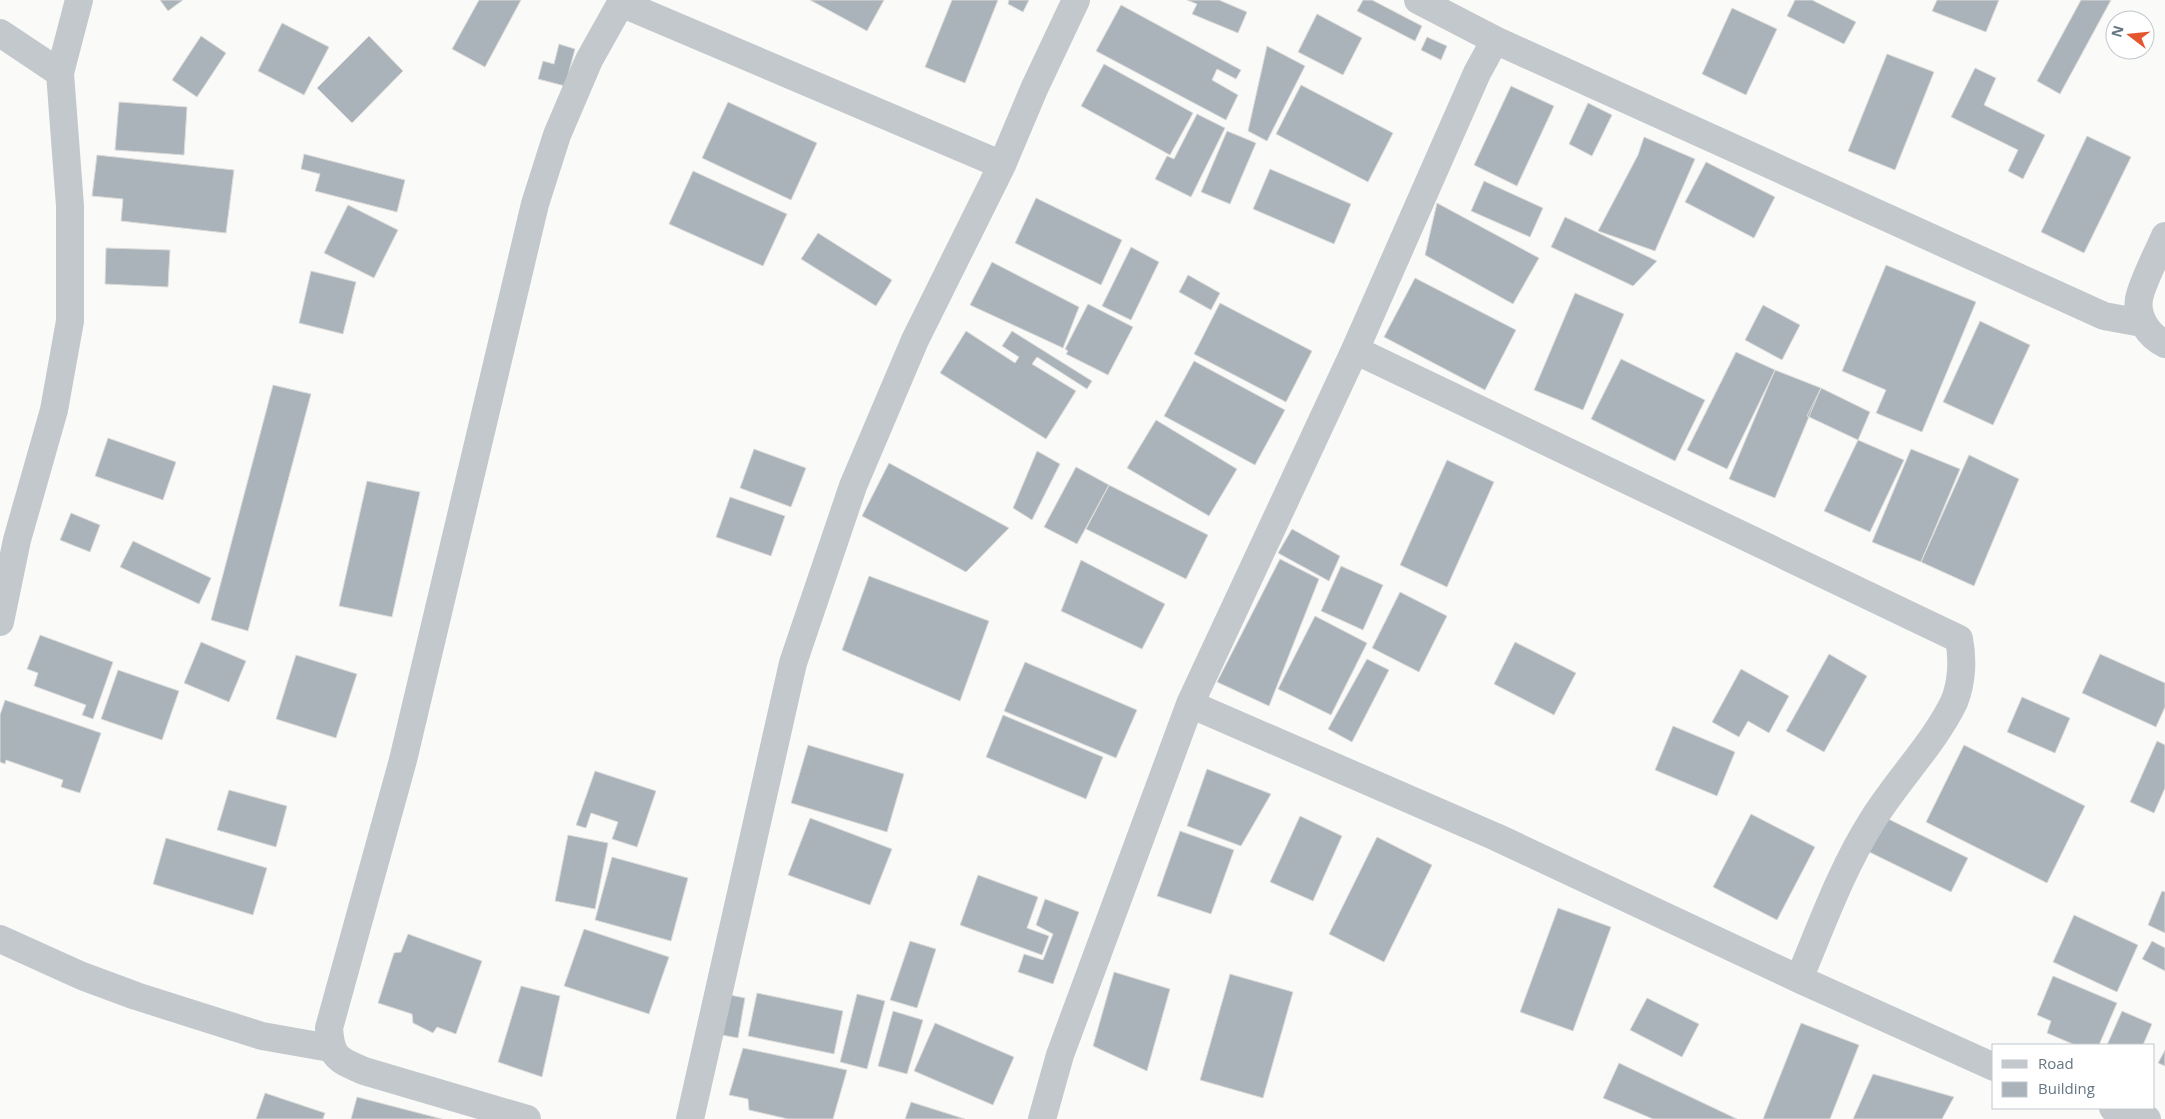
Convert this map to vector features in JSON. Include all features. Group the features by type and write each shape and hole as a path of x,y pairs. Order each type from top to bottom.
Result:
{"street":[{"path":"0,622 9,536 54,410 70,321 70,206 60,73 79,0"},
{"path":"690,1119 793,663 861,467 915,340 1002,165 1034,89 1076,0"},
{"path":"1418,0 1495,40 2104,316 2142,323"},
{"path":"517,1118 364,1071 342,1062 330,1048 329,1028 403,760 534,204 557,135 589,60 619,1 1002,165"},
{"path":"0,33 60,73"},
{"path":"1042,1119 1060,1055 1190,704 1356,350 1477,73 1495,40"},
{"path":"2165,236 2139,299 2142,323 2156,339 2165,344"},
{"path":"1356,350 1958,639 1962,655 1961,671 1954,702 1871,821 1840,883 1799,979"},
{"path":"1190,704 1496,837 1799,979 1992,1066"},
{"path":"0,939 82,976 136,996 262,1036 330,1048"},
{"path":"2116,1109 2146,1119"}],"building":[{"path":"160,0 183,0 168,11"},
{"path":"479,0 521,0 485,67 452,49"},
{"path":"810,0 884,0 867,31"},
{"path":"952,0 998,0 965,83 925,67"},
{"path":"1009,0 1029,0 1023,12 1008,4"},
{"path":"1187,0 1219,0 1247,12 1238,33 1192,14 1197,4"},
{"path":"1363,0 1372,0 1422,26 1415,41 1357,11"},
{"path":"1795,0 1812,0 1856,22 1844,44 1787,16"},
{"path":"1937,0 1999,0 1986,32 1932,11"},
{"path":"2081,0 2111,0 2060,94 2037,81"},
{"path":"1121,5 1241,70 1236,79 1217,69 1212,80 1238,95 1226,120 1096,51"},
{"path":"1732,8 1777,29 1746,95 1702,74"},
{"path":"1317,14 1362,38 1343,75 1298,52"},
{"path":"282,23 329,47 304,95 258,71"},
{"path":"201,36 226,53 197,97 172,80"},
{"path":"369,36 403,71 352,123 317,88"},
{"path":"1427,37 1447,46 1441,60 1421,50"},
{"path":"559,44 575,49 565,86 538,79 543,61 554,64"},
{"path":"1267,46 1305,66 1267,141 1248,131"},
{"path":"1887,54 1934,72 1895,170 1848,151"},
{"path":"1104,64 1193,113 1170,155 1081,106"},
{"path":"1975,68 1996,78 1984,105 2045,135 2023,179 2008,171 2018,150 1951,117"},
{"path":"1301,85 1393,133 1368,182 1276,134"},
{"path":"1511,86 1554,106 1517,186 1474,165"},
{"path":"119,102 187,107 184,155 115,150"},
{"path":"728,102 817,143 791,200 702,158"},
{"path":"1588,103 1612,115 1592,156 1569,144"},
{"path":"1197,114 1225,128 1191,197 1155,179 1167,156 1174,159"},
{"path":"1227,131 1256,143 1230,204 1201,192"},
{"path":"2087,136 2131,157 2084,253 2041,232"},
{"path":"1644,137 1695,159 1655,251 1598,231 1638,155"},
{"path":"304,154 405,180 397,212 315,191 320,174 301,169"},
{"path":"97,155 234,170 226,233 121,221 123,199 92,196"},
{"path":"1706,162 1775,197 1754,238 1685,202"},
{"path":"1270,169 1351,204 1334,244 1253,209"},
{"path":"693,171 787,214 763,266 669,224"},
{"path":"1484,181 1543,208 1530,237 1471,211"},
{"path":"1036,198 1122,240 1101,285 1015,243"},
{"path":"1437,203 1539,258 1513,304 1425,255"},
{"path":"348,205 398,230 374,278 324,253"},
{"path":"1565,217 1657,261 1633,286 1551,247"},
{"path":"818,233 892,280 876,306 801,259"},
{"path":"1131,247 1159,262 1131,320 1102,306"},
{"path":"106,248 170,250 168,287 105,284"},
{"path":"992,262 1079,307 1063,348 970,305"},
{"path":"1886,265 1976,302 1922,432 1876,413 1886,390 1842,371"},
{"path":"311,271 356,282 343,334 299,323"},
{"path":"1188,275 1220,293 1211,310 1179,292"},
{"path":"1415,278 1516,330 1485,390 1384,337"},
{"path":"1575,293 1624,314 1583,410 1534,390"},
{"path":"1220,303 1312,351 1286,402 1194,354"},
{"path":"1088,304 1133,327 1108,375 1066,354 1068,351 1065,349"},
{"path":"1763,305 1800,325 1782,360 1745,340"},
{"path":"1980,321 2030,345 1993,425 1943,402"},
{"path":"966,331 1015,363 1019,357 1002,346 1012,331 1092,381 1087,389 1037,357 1032,364 1076,391 1046,439 940,373"},
{"path":"1736,352 1775,370 1727,469 1687,450"},
{"path":"1621,359 1705,400 1675,461 1591,419"},
{"path":"1194,361 1285,410 1255,465 1164,416"},
{"path":"1775,370 1821,388 1775,498 1729,479"},
{"path":"273,385 311,394 248,631 211,620"},
{"path":"1821,388 1870,412 1858,440 1807,416"},
{"path":"1156,420 1237,469 1209,516 1127,468"},
{"path":"108,438 176,462 163,500 95,476"},
{"path":"1858,440 1904,460 1870,532 1824,511"},
{"path":"754,449 806,468 791,507 740,488"},
{"path":"1911,449 1960,469 1921,562 1872,542"},
{"path":"1037,451 1060,464 1032,520 1013,508"},
{"path":"1969,455 2019,479 1974,586 1921,562"},
{"path":"1447,460 1494,482 1447,587 1400,565"},
{"path":"889,463 1009,528 966,572 862,516"},
{"path":"1076,467 1109,485 1077,544 1044,527"},
{"path":"367,481 420,492 392,617 339,606"},
{"path":"1109,485 1208,535 1186,579 1086,529"},
{"path":"730,497 785,516 771,556 716,537"},
{"path":"71,513 100,525 90,552 60,540"},
{"path":"1292,529 1340,556 1329,581 1278,553"},
{"path":"133,541 211,578 199,604 120,567"},
{"path":"1280,559 1319,579 1269,706 1217,682"},
{"path":"1081,560 1165,604 1142,649 1061,611"},
{"path":"1341,566 1383,585 1363,630 1321,611"},
{"path":"869,576 989,621 960,701 842,650"},
{"path":"1400,592 1447,616 1419,672 1372,648"},
{"path":"1315,616 1367,643 1331,715 1278,689"},
{"path":"40,635 113,662 93,719 82,715 86,705 34,686 38,673 27,669"},
{"path":"201,642 246,661 229,702 184,683"},
{"path":"1515,642 1576,673 1554,715 1494,684"},
{"path":"1829,654 1867,676 1824,752 1786,731"},
{"path":"2100,654 2165,683 2165,707 2156,727 2082,693"},
{"path":"296,655 357,674 336,738 276,719"},
{"path":"1367,659 1389,670 1352,742 1328,729"},
{"path":"1025,662 1137,710 1116,758 1004,711"},
{"path":"1741,669 1789,696 1769,733 1748,721 1739,737 1712,722"},
{"path":"118,670 179,691 162,740 101,719"},
{"path":"2022,697 2070,718 2055,753 2007,732"},
{"path":"5,700 101,733 80,793 61,787 63,780 6,760 5,764 0,762 0,715"},
{"path":"1003,715 1103,757 1086,799 986,757"},
{"path":"1673,726 1735,752 1717,796 1655,770"},
{"path":"2157,741 2165,745 2165,788 2154,813 2130,802"},
{"path":"808,745 904,774 887,832 791,803"},
{"path":"1964,745 2085,806 2047,883 1926,822"},
{"path":"1207,769 1271,794 1241,846 1187,826"},
{"path":"595,771 656,791 637,847 612,839 618,822 591,813 586,828 576,825"},
{"path":"229,790 287,806 276,847 217,830"},
{"path":"1751,814 1815,847 1777,920 1713,887"},
{"path":"1878,814 1968,858 1951,892 1861,848"},
{"path":"1300,816 1342,836 1313,901 1270,882"},
{"path":"810,818 892,849 870,905 788,875"},
{"path":"1180,831 1234,850 1211,914 1157,896"},
{"path":"568,835 608,843 595,909 555,901"},
{"path":"1377,837 1432,865 1384,962 1329,934"},
{"path":"166,838 267,868 253,915 153,884"},
{"path":"612,857 688,878 671,941 595,920"},
{"path":"978,875 1038,897 1027,928 1049,936 1042,955 960,925"},
{"path":"2162,891 2165,892 2165,933 2148,925"},
{"path":"1045,899 1079,912 1053,984 1018,972 1024,954 1043,960 1053,934 1036,925"},
{"path":"1558,908 1611,927 1573,1031 1520,1012"},
{"path":"2074,915 2138,945 2117,992 2053,962"},
{"path":"584,929 669,957 649,1014 564,986"},
{"path":"408,934 482,961 456,1034 437,1027 433,1033 413,1023 412,1014 378,1003 394,953 401,952"},
{"path":"910,941 936,949 917,1008 890,1000"},
{"path":"2152,941 2165,948 2165,971 2142,959"},
{"path":"1114,972 1170,989 1147,1071 1093,1046"},
{"path":"1230,974 1293,992 1263,1098 1200,1080"},
{"path":"2053,976 2117,1003 2099,1044 2073,1044 2047,1033 2051,1021 2037,1015"},
{"path":"521,986 560,996 542,1077 498,1062"},
{"path":"757,993 843,1011 834,1054 748,1036"},
{"path":"857,994 885,1001 867,1069 840,1062"},
{"path":"730,995 745,998 738,1038 722,1035"},
{"path":"1647,998 1699,1024 1682,1057 1630,1030"},
{"path":"893,1011 923,1020 907,1074 878,1066"},
{"path":"2122,1011 2152,1024 2143,1044 2107,1044"},
{"path":"935,1023 1014,1057 993,1105 914,1071"},
{"path":"1801,1023 1859,1045 1830,1119 1763,1119"},
{"path":"743,1048 847,1070 833,1119 788,1119 749,1110 748,1099 729,1095"},
{"path":"2165,1050 2165,1066 2158,1063"},
{"path":"1619,1063 1737,1119 1653,1119 1603,1098"},
{"path":"1873,1074 1954,1097 1942,1119 1853,1119"},
{"path":"265,1093 325,1113 323,1119 256,1119"},
{"path":"357,1097 442,1119 351,1119"},
{"path":"911,1102 965,1119 905,1119"}]}
